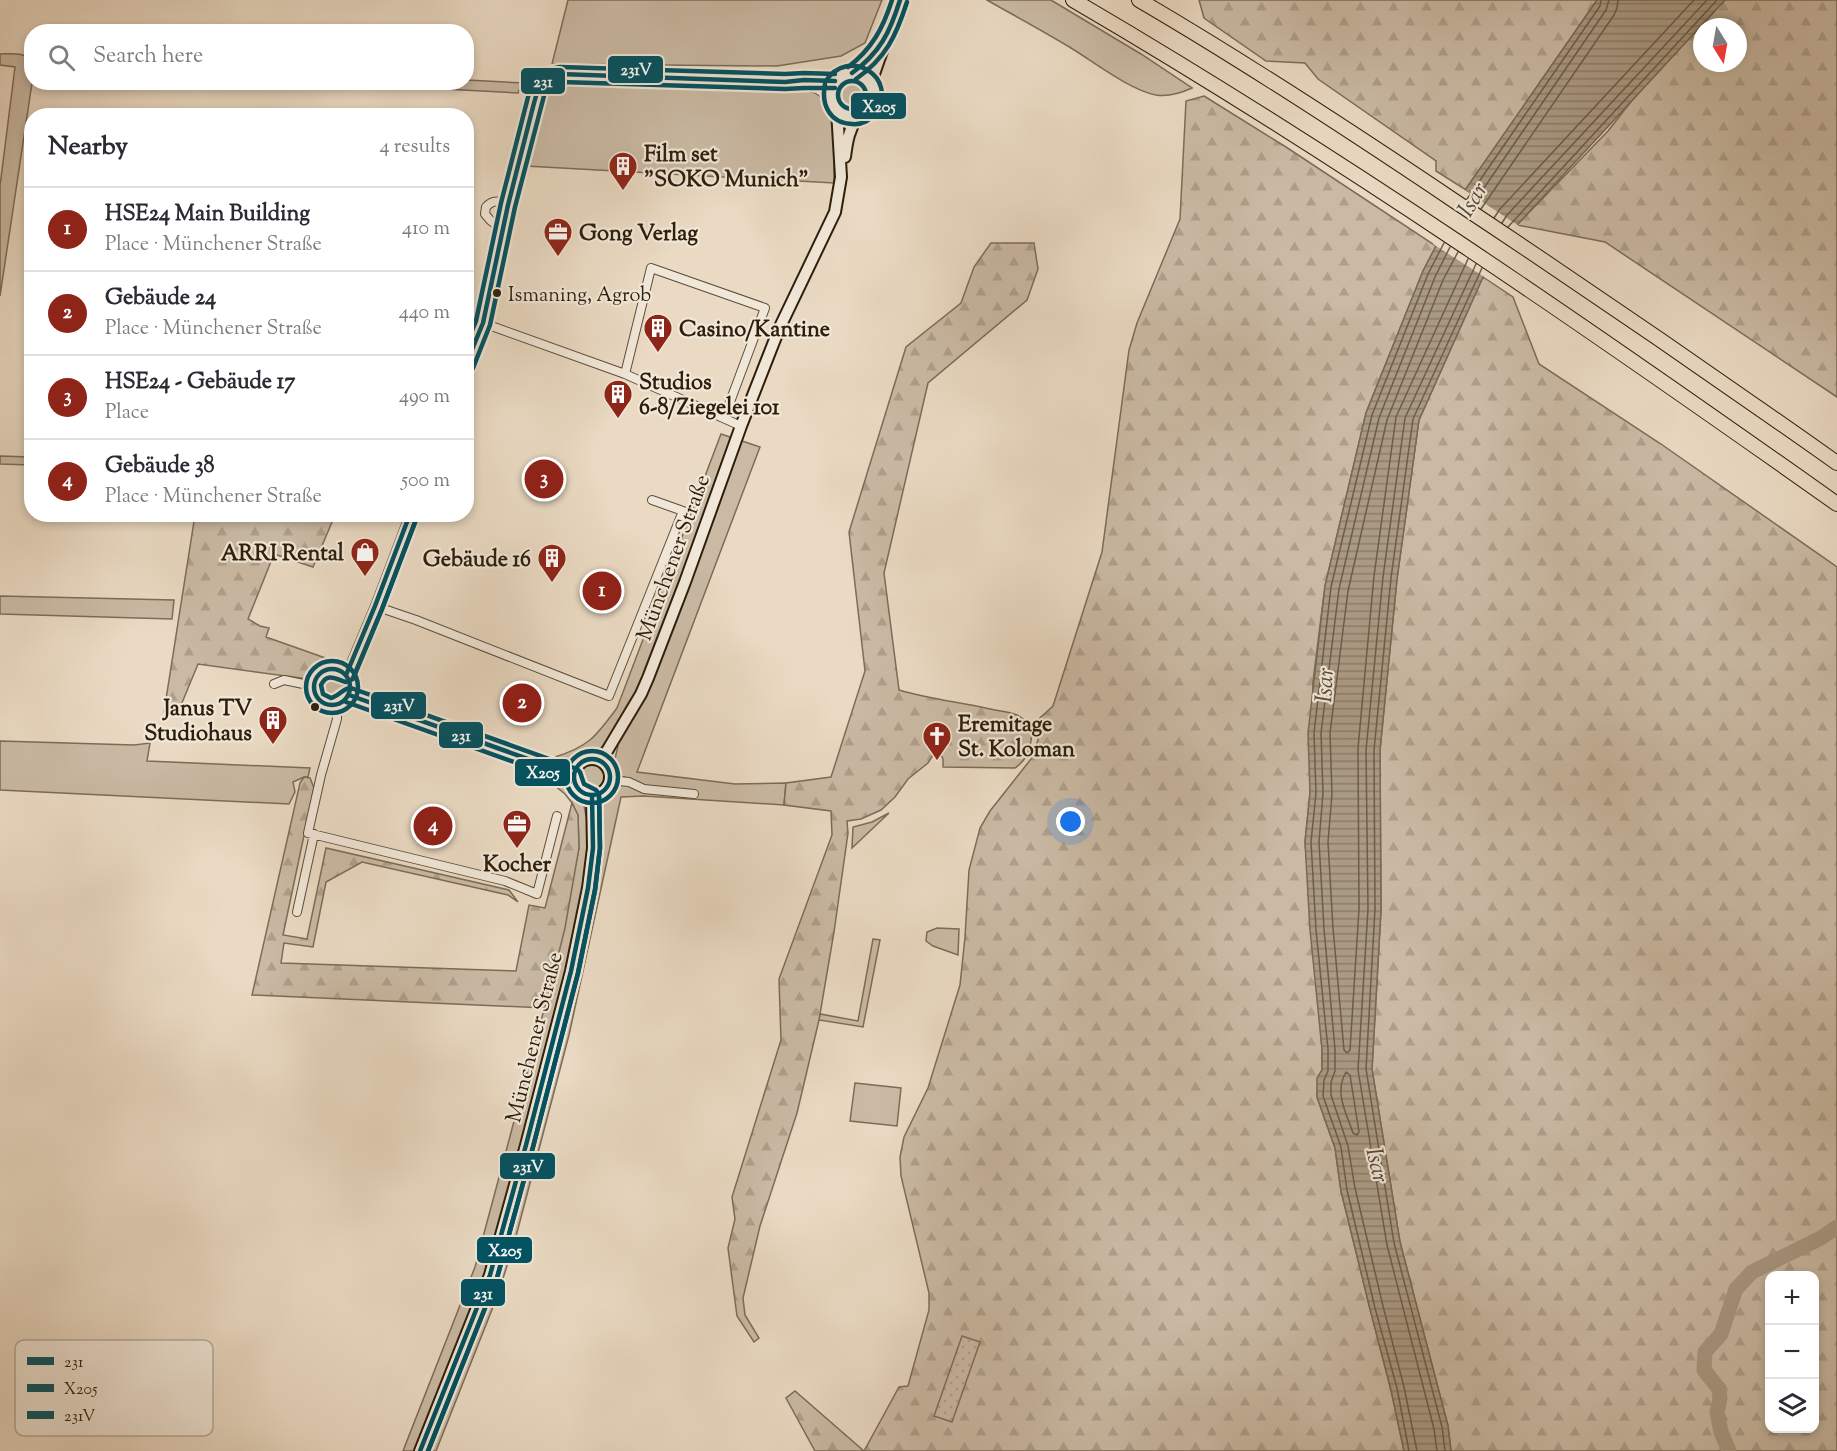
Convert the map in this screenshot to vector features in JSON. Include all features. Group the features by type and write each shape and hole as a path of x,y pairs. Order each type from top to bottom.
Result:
{"highway":[{"path":"1073,0 1184,66 1373,186 1564,313 1837,504"},
{"path":"1139,0 1203,38 1388,157 1581,285 1837,463"}],"main road":[{"path":"871,83 900,0"},
{"path":"852,73 866,78 871,83 874,89 873,103 858,116 846,116 837,110 830,98 835,81 863,66 883,45"},
{"name":"Münchener Straße","path":"837,110 842,168"},
{"name":"Münchener Straße","path":"601,761 648,678 779,329 835,212 848,137 852,124 858,116"},
{"path":"593,759 601,761 610,773 610,780 599,795 584,795 574,783 573,775 576,768 583,761 593,759"},
{"name":"Münchener Straße","path":"420,1451 490,1275 526,1145 571,971 588,888 593,848 591,796"}],"street":[{"path":"474,345 483,323 508,205 534,103 546,76 560,74 785,82 835,81"},
{"path":"785,82 817,89 830,98"},
{"path":"503,230 485,214 486,207 490,202 498,201 508,205"},
{"path":"625,374 651,268 765,309 724,418"},
{"path":"483,323 625,374 741,426"},
{"name":"Münchener Straße","path":"375,606 609,696 683,511 652,500"},
{"path":"346,675 407,522"},
{"path":"338,670 346,675 350,680 351,688 344,702 328,706 320,702 315,696 313,686 322,671 338,670"},
{"path":"274,684 284,680 313,686"},
{"path":"349,695 573,775"},
{"path":"337,705 337,719 308,833 505,881 537,894 557,816"},
{"path":"610,780 629,782 644,789 694,794"},
{"path":"297,912 314,834"}],"green space":[{"path":"568,0 882,0 865,43 841,56 777,66 552,64"},
{"path":"987,0 1051,0 1141,54 1192,88 1174,94 1156,95 1135,88"},
{"path":"1199,0 1597,0 1466,190 1436,171 1436,161 1318,79 1305,63 1266,61 1204,18"},
{"path":"1725,0 1837,0 1837,397 1605,242 1517,225 1608,131 1637,94 1693,34 1693,72 1747,72 1747,18 1708,18"},
{"path":"0,54 24,56 24,90 31,90 28,108 24,108 24,136 0,296 0,186 15,67 0,65"},
{"path":"563,79 797,87 814,90 824,98 834,116 834,183 526,166 541,94 549,84"},
{"path":"852,79 863,84 868,95 863,106 852,111 841,106 836,95 841,84"},
{"path":"474,80 522,83 518,93 461,90 474,90"},
{"path":"1204,96 1436,246 1423,271 1366,413 1325,586 1313,681 1310,793 1305,842 1322,1049 1322,1070 1318,1078 1317,1097 1335,1148 1341,1191 1404,1451 864,1451 899,1387 908,1386 929,1310 929,1293 901,1176 900,1157 904,1137 928,1088 960,985 969,870 980,828 990,811 1031,759 1038,740 1040,718 1053,706 1102,552 1129,350 1137,323 1180,219 1186,101"},
{"path":"991,243 1034,243 1038,269 1027,300 928,383 884,573 899,690 1017,715 1029,726 1030,745 1024,760 1015,768 943,767 940,753 935,752 928,763 908,779 895,797 881,810 861,819 847,821 848,833 819,1020 797,1113 760,1226 743,1298 745,1315 759,1338 754,1342 737,1316 728,1248 735,1219 732,1197 781,1040 779,979 832,835 831,811 784,805 786,783 831,777 865,671 849,532 906,347 961,303 974,267"},
{"path":"1483,277 1513,297 1539,364 1661,444 1837,567 1837,1451 1451,1451 1448,1426 1400,1242 1372,1069 1381,910 1380,750 1397,579 1419,420"},
{"path":"721,434 760,447 637,772 735,784 786,783 784,805 644,796 621,797 569,1035 514,1244 497,1297 436,1451 403,1451 475,1267 554,972 579,848 578,816 565,794 546,782 555,757 576,749 591,739 617,708","holes":["607,741 618,746 613,767 616,775 628,778 626,785 614,786 601,800 600,815 586,816 583,800 569,783 557,778 560,764 574,763 585,756 597,753"]},
{"path":"0,456 24,457 24,465 0,464"},
{"path":"194,522 332,522 313,567 274,554 248,619 269,628 266,637 331,660 315,669 308,679 198,664 177,715 164,712"},
{"path":"0,596 174,600 172,619 0,614"},
{"path":"332,677 340,680 343,688 340,696 332,699 324,696 321,688 324,680"},
{"path":"0,741 134,745 150,743 147,761 310,768 308,777 293,782 295,792 289,804 0,790"},
{"path":"592,764 601,768 605,777 601,786 592,790 583,786 579,777 583,768"},
{"path":"304,777 310,778 314,788 283,935 307,939 326,848 509,890 518,902 508,895 362,862 326,882 313,947 284,943 281,963 516,971 529,905 545,908 572,803 578,815 579,848 565,928 545,1008 252,995 300,783"},
{"path":"889,813 852,848 853,827 872,822"},
{"path":"937,928 959,929 958,955 926,941 927,932"},
{"path":"873,939 880,940 863,1027 819,1020 820,1014 858,1021"},
{"path":"855,1083 901,1088 897,1126 850,1121"},
{"path":"962,1336 980,1342 952,1422 934,1416"},
{"path":"795,1391 864,1451 815,1451 786,1398"}],"water":[{"name":"Isar","path":"1597,0 1725,0 1708,18 1693,18 1693,35 1517,225 1483,277 1419,420 1397,579 1380,750 1381,910 1372,1069 1400,1242 1448,1426 1451,1451 1404,1451 1341,1191 1335,1148 1317,1097 1317,1078 1322,1070 1322,1049 1310,930 1305,842 1310,793 1308,733 1325,586 1366,413 1423,271 1465,190"}],"pier":[{"path":"1463,189 1519,226 1486,278 1433,244"}],"waterway":[{"path":"1729,1451 1721,1432 1717,1412 1719,1389 1704,1370 1705,1352 1721,1334 1736,1289 1752,1272 1821,1238 1837,1227"}],"transit line":[{"name":"231V","path":"848,67 864,53 876,37 892,0"},
{"name":"231","path":"852,73 870,58 883,41 900,0"},
{"name":"X205","path":"856,79 875,63 889,45 907,2"},
{"name":"X205","path":"825,82 835,71 846,66 858,66 868,70 876,78 881,88 881,99 876,112 869,120 859,124 844,123 838,120 828,111 824,99 825,84"},
{"name":"231V","path":"474,326 501,203 531,86 542,71 560,67 835,74"},
{"name":"231","path":"474,345 483,323 508,205 534,103 538,89 546,77 560,74 785,82 835,81"},
{"name":"231V","path":"852,81 862,85 866,95 862,105 852,109 842,105 838,95 842,85 852,81"},
{"name":"X205","path":"474,365 490,325 515,207 545,92 551,84 561,82 785,89 835,88"},
{"name":"231","path":"346,675 407,522"},
{"name":"X205","path":"353,678 415,522"},
{"name":"231V","path":"415,522 353,679 346,682 332,678 326,679 321,685 323,694 331,698 351,688 577,769 584,784 599,794 600,848 595,890 578,973 497,1278 428,1451"},
{"name":"X205","path":"332,661 346,665 354,673 358,687 354,701 346,709 332,713 318,709 310,701 306,687 310,673 318,665 332,661"},
{"name":"231","path":"332,669 345,674 350,687 345,700 332,705 319,700 314,687 319,674 332,669"},
{"name":"231","path":"349,695 573,775"},
{"name":"X205","path":"346,702 570,782"},
{"name":"X205","path":"592,751 602,753 610,759 616,767 618,777 616,787 610,795 602,801 592,803 582,801 574,795 568,787 566,777 568,767 574,759 582,753 592,751"},
{"name":"231","path":"592,759 605,764 610,777 605,790 592,795 579,790 574,777 579,764 592,759"},
{"name":"231","path":"420,1451 490,1275 526,1145 571,971 588,888 593,848 592,796"},
{"name":"X205","path":"428,1451 497,1278 533,1147 578,973 595,890 600,848 599,796"}],"place":[{"name":"Film set \"SOKO Munich\"","path":"623,192"},
{"name":"Gong Verlag","path":"558,258"},
{"name":"Ismaning, Agrob","path":"497,293"},
{"name":"Casino/Kantine","path":"658,354"},
{"name":"Studios 6-8/Ziegelei 101","path":"618,420"},
{"name":"HSE24 - Gebäude 17","path":"544,479"},
{"name":"ARRI Rental","path":"365,578"},
{"name":"Gebäude 16","path":"552,584"},
{"name":"HSE24 Main Building","path":"602,591"},
{"name":"Gebäude 24","path":"522,703"},
{"name":"Janus TV Studiohaus","path":"273,746"},
{"name":"Eremitage St. Koloman","path":"937,762"},
{"name":"Gebäude 38","path":"433,826"},
{"name":"Kocher","path":"517,850"}]}
